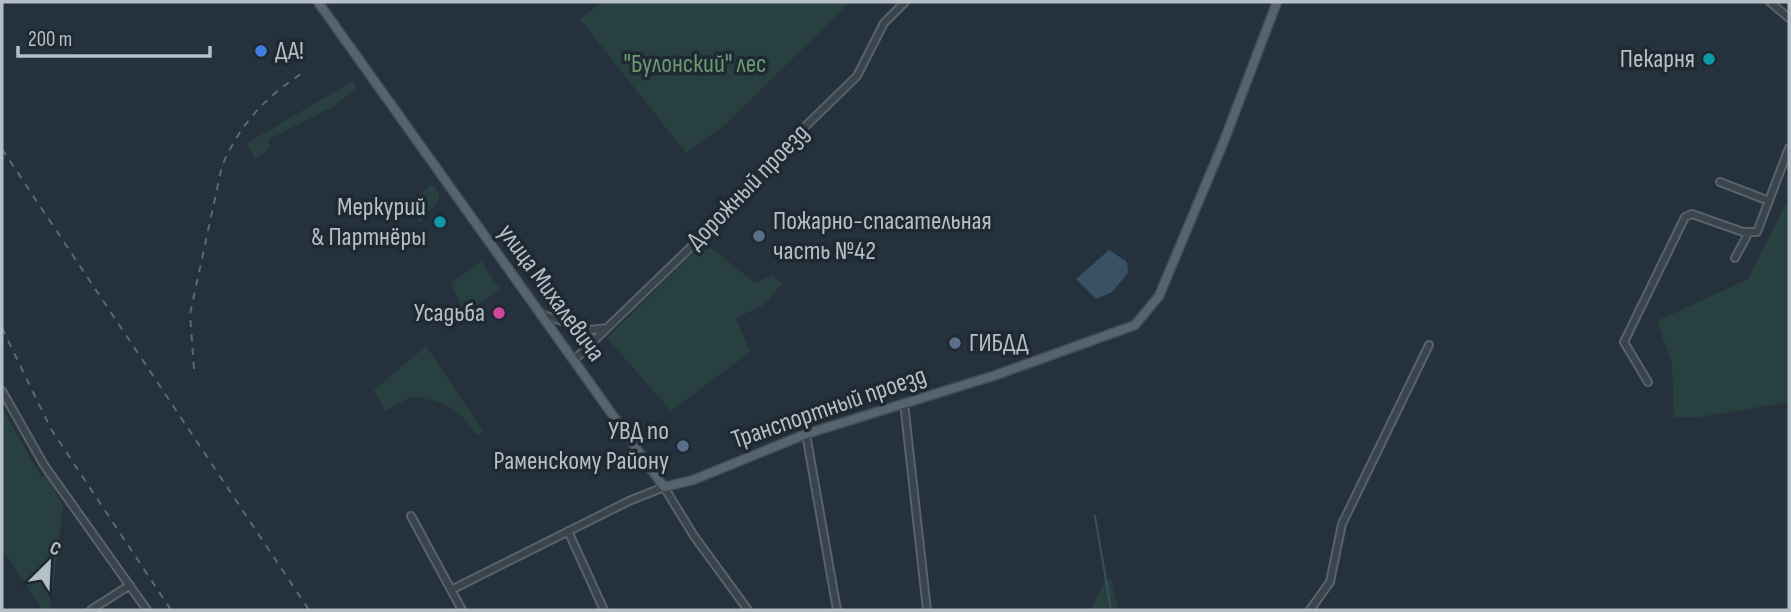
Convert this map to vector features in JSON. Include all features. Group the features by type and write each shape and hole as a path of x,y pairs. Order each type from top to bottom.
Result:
{"main road":[{"name":"улица Михалевича","path":"318,2 664,487"},
{"name":"Транспортный проезд","path":"664,487 692,480 806,434 1105,337 1142,319 1158,296 1224,141 1277,2"}],"street":[{"name":"Дорожный проезд","path":"574,360 720,219 777,154 857,76 884,23 905,2"},
{"path":"1770,2 1789,18"},
{"path":"1648,382 1623,342 1685,217 1692,214 1749,232 1757,232 1789,148"},
{"path":"1720,181 1769,201"},
{"path":"1735,258 1749,232"},
{"path":"539,314 598,331 614,324"},
{"path":"1310,610 1330,582 1342,524 1429,345"},
{"path":"2,391 44,465 147,610"},
{"path":"904,404 927,610"},
{"path":"806,434 837,610"},
{"name":"Транспортный проезд","path":"451,590 568,531 664,487"},
{"name":"улица Михалевича","path":"664,487 694,536 748,610"},
{"path":"411,516 462,610"},
{"path":"568,531 604,610"},
{"path":"91,610 130,584"}],"green space":[{"name":"\"Булонский\" лес","path":"603,2 850,2 725,125 686,153 580,19"},
{"path":"353,81 357,88 334,106 268,140 271,147 255,160 247,143"},
{"path":"431,184 439,192 439,200 419,223 410,205"},
{"path":"1789,198 1789,402 1699,417 1674,417 1672,365 1657,321 1748,279"},
{"path":"704,242 755,283 772,275 782,283 765,304 736,318 750,352 671,411 607,338"},
{"path":"481,261 500,290 443,329 445,315 461,306 451,283"},
{"path":"426,346 483,431 477,435 457,412 434,401 413,396 385,411 374,390"},
{"path":"2,408 41,477 46,475 63,505 50,610 42,610 2,548"},
{"path":"1106,580 1112,580 1118,610 1090,610"}],"water":[{"path":"1109,250 1127,262 1128,273 1112,292 1096,299 1076,279"}],"waterway":[{"path":"1095,516 1111,610"}],"railway":[{"path":"194,369 190,314 222,166 237,137 256,112 304,72"},
{"path":"2,149 309,610"},
{"path":"2,328 51,429 171,610"}],"place":[{"name":"ДА!","path":"261,51"},
{"name":"Пекарня","path":"1709,59"},
{"name":"Меркурий & Партнёры","path":"440,222"},
{"name":"Пожарно-спасательная часть №42","path":"759,236"},
{"name":"Усадьба","path":"499,313"},
{"name":"ГИБДД","path":"955,343"},
{"name":"УВД по Раменскому Району","path":"683,446"}]}
